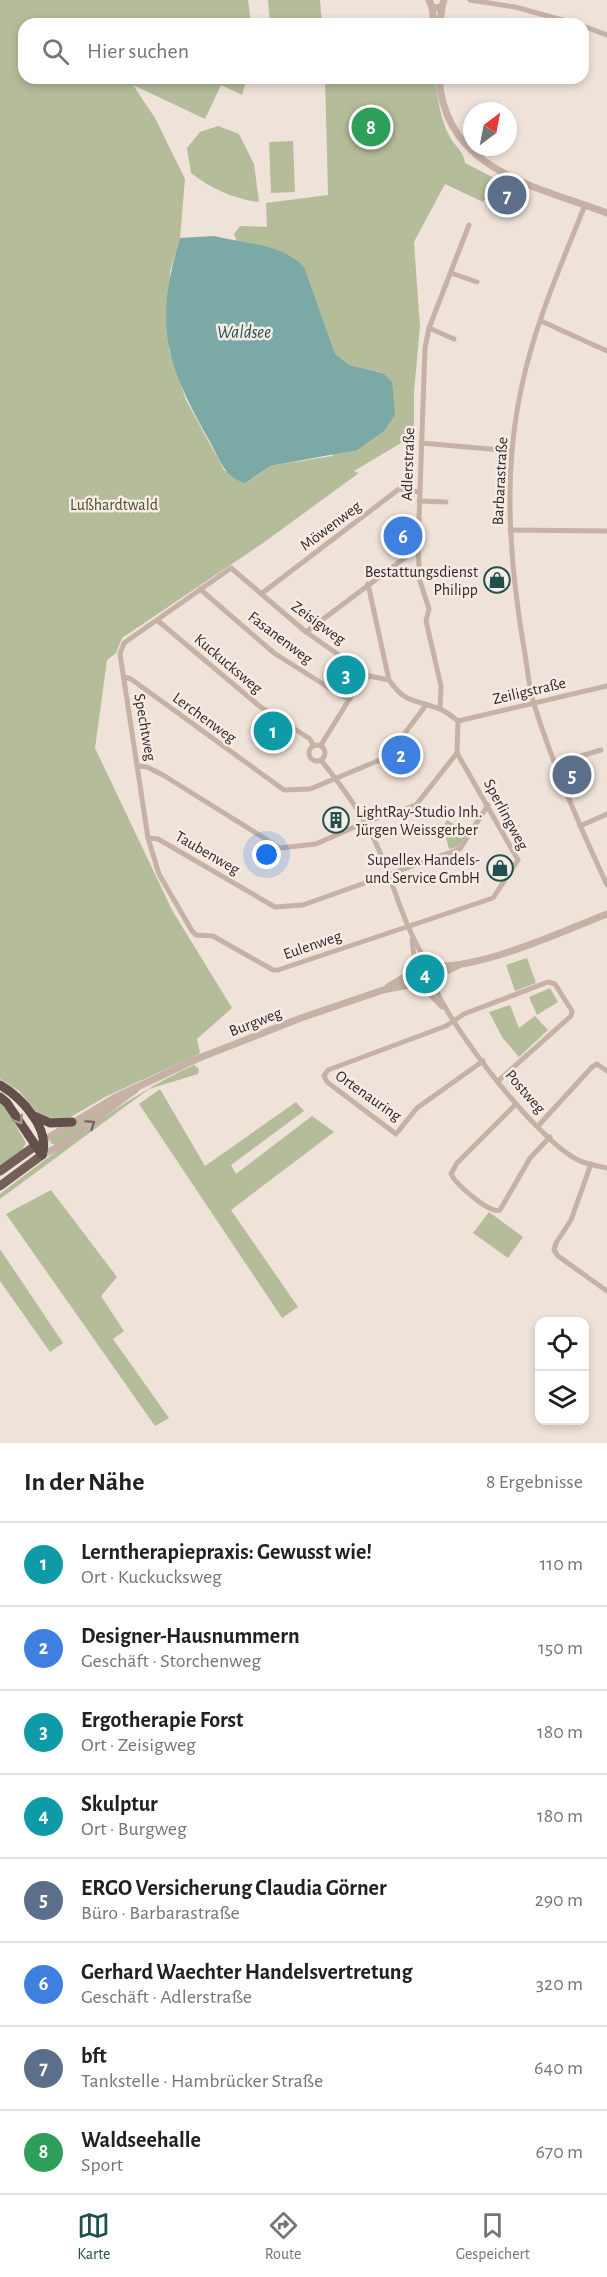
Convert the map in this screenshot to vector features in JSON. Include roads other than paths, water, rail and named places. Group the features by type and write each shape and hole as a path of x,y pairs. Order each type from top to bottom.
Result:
{"highway":[{"path":"0,1085 12,1093 30,1114 42,1155"},
{"path":"0,1097 40,1143"},
{"path":"30,1114 50,1124 72,1122"}],"main road":[{"path":"0,1171 40,1143"},
{"path":"0,1186 42,1155"}],"street":[{"path":"470,0 515,7 555,18"},
{"path":"433,18 430,3 443,3 441,18"},
{"path":"589,28 607,34"},
{"path":"441,84 449,121 463,143 474,154 513,178 607,213"},
{"name":"Barbarastraße","path":"585,205 541,321 522,384 512,451 510,530 515,592 533,703 580,826 607,885"},
{"name":"Adlerstraße","path":"440,708 441,686 426,621 429,609 420,581 418,548 425,348 429,328 469,225"},
{"path":"451,273 477,282"},
{"path":"541,321 607,351"},
{"path":"429,328 454,339"},
{"path":"421,443 512,451"},
{"name":"Möwenweg","path":"261,594 399,489 419,492"},
{"path":"419,501 446,502"},
{"path":"510,530 607,531"},
{"path":"306,632 418,548"},
{"name":"Zeisigweg","path":"231,568 306,632 369,676 389,680"},
{"name":"Spechtweg","path":"196,935 159,874 148,838 120,649 124,643 231,568"},
{"path":"139,766 147,766 163,775 280,848 316,844 366,822 416,805 457,753 458,721 440,708 414,703 399,694 389,680 368,584"},
{"name":"Fasanenweg","path":"200,589 274,653 350,699"},
{"name":"Kuckucksweg","path":"157,620 258,705 310,739 314,745"},
{"path":"321,745 360,682 369,676"},
{"name":"Lerchenweg","path":"124,677 131,679 284,790 310,789 387,757 426,705"},
{"name":"Zeiligstraße","path":"458,721 607,686"},
{"path":"321,745 314,745 309,755 315,760 321,760"},
{"path":"321,745 325,751 321,760"},
{"path":"557,763 601,750"},
{"name":"Sperlingweg","path":"406,927 493,898 518,860 457,753"},
{"path":"321,760 366,822 406,927 426,961 435,966 461,964"},
{"name":"Taubenweg","path":"148,838 158,839 275,907 283,908 303,905 460,849 488,805"},
{"path":"580,826 607,814"},
{"path":"438,975 461,964 523,945 607,914"},
{"name":"Eulenweg","path":"196,935 213,936 273,970 278,970 406,927"},
{"path":"412,938 415,965 411,973 414,984 425,989 434,985 438,975 435,966"},
{"path":"415,965 426,961"},
{"name":"Burgweg","path":"383,990 411,973"},
{"path":"454,1021 464,1014 548,982 555,984 572,1011 570,1016 498,1081"},
{"name":"Burgweg","path":"40,1143 72,1122 139,1087 244,1040 383,990 414,984"},
{"name":"Postweg","path":"434,985 444,1008"},
{"name":"Postweg","path":"425,989 444,1008 515,1105 575,1159 607,1168"},
{"name":"Ortenauring","path":"454,1021 328,1070 325,1073 325,1079 396,1134 417,1108 483,1061"},
{"path":"538,1126 592,1067 597,1064 603,1066 607,1071"},
{"name":"Burgweg","path":"42,1155 58,1147 139,1087"},
{"path":"515,1105 456,1163 451,1174 455,1181 490,1210 500,1210 530,1158 550,1137"},
{"path":"591,1164 571,1220 554,1250 558,1256 607,1291"}],"water":[{"name":"Waldsee","path":"214,236 273,249 295,259 304,267 335,354 349,365 383,373 392,382 395,415 384,431 357,450 270,466 246,483 232,477 227,472 182,388 168,342 166,320 167,295 180,238"}],"place":[{"name":"Waldseehalle","path":"371,127"},
{"name":"bft","path":"507,195"},
{"name":"Gerhard Waechter Handelsvertretung","path":"403,536"},
{"name":"Bestattungsdienst Philipp","path":"497,580"},
{"name":"Ergotherapie Forst","path":"346,675"},
{"name":"Lerntherapiepraxis: Gewusst wie!","path":"273,731"},
{"name":"Designer-Hausnummern","path":"401,755"},
{"name":"ERGO Versicherung Claudia Görner","path":"572,775"},
{"name":"LightRay-Studio Inh. Jürgen Weissgerber","path":"336,820"},
{"name":"Supellex Handels- und Service GmbH","path":"500,868"},
{"name":"Skulptur","path":"425,974"}],"park label":[{"name":"Lußhardtwald","path":"114,504"}]}
